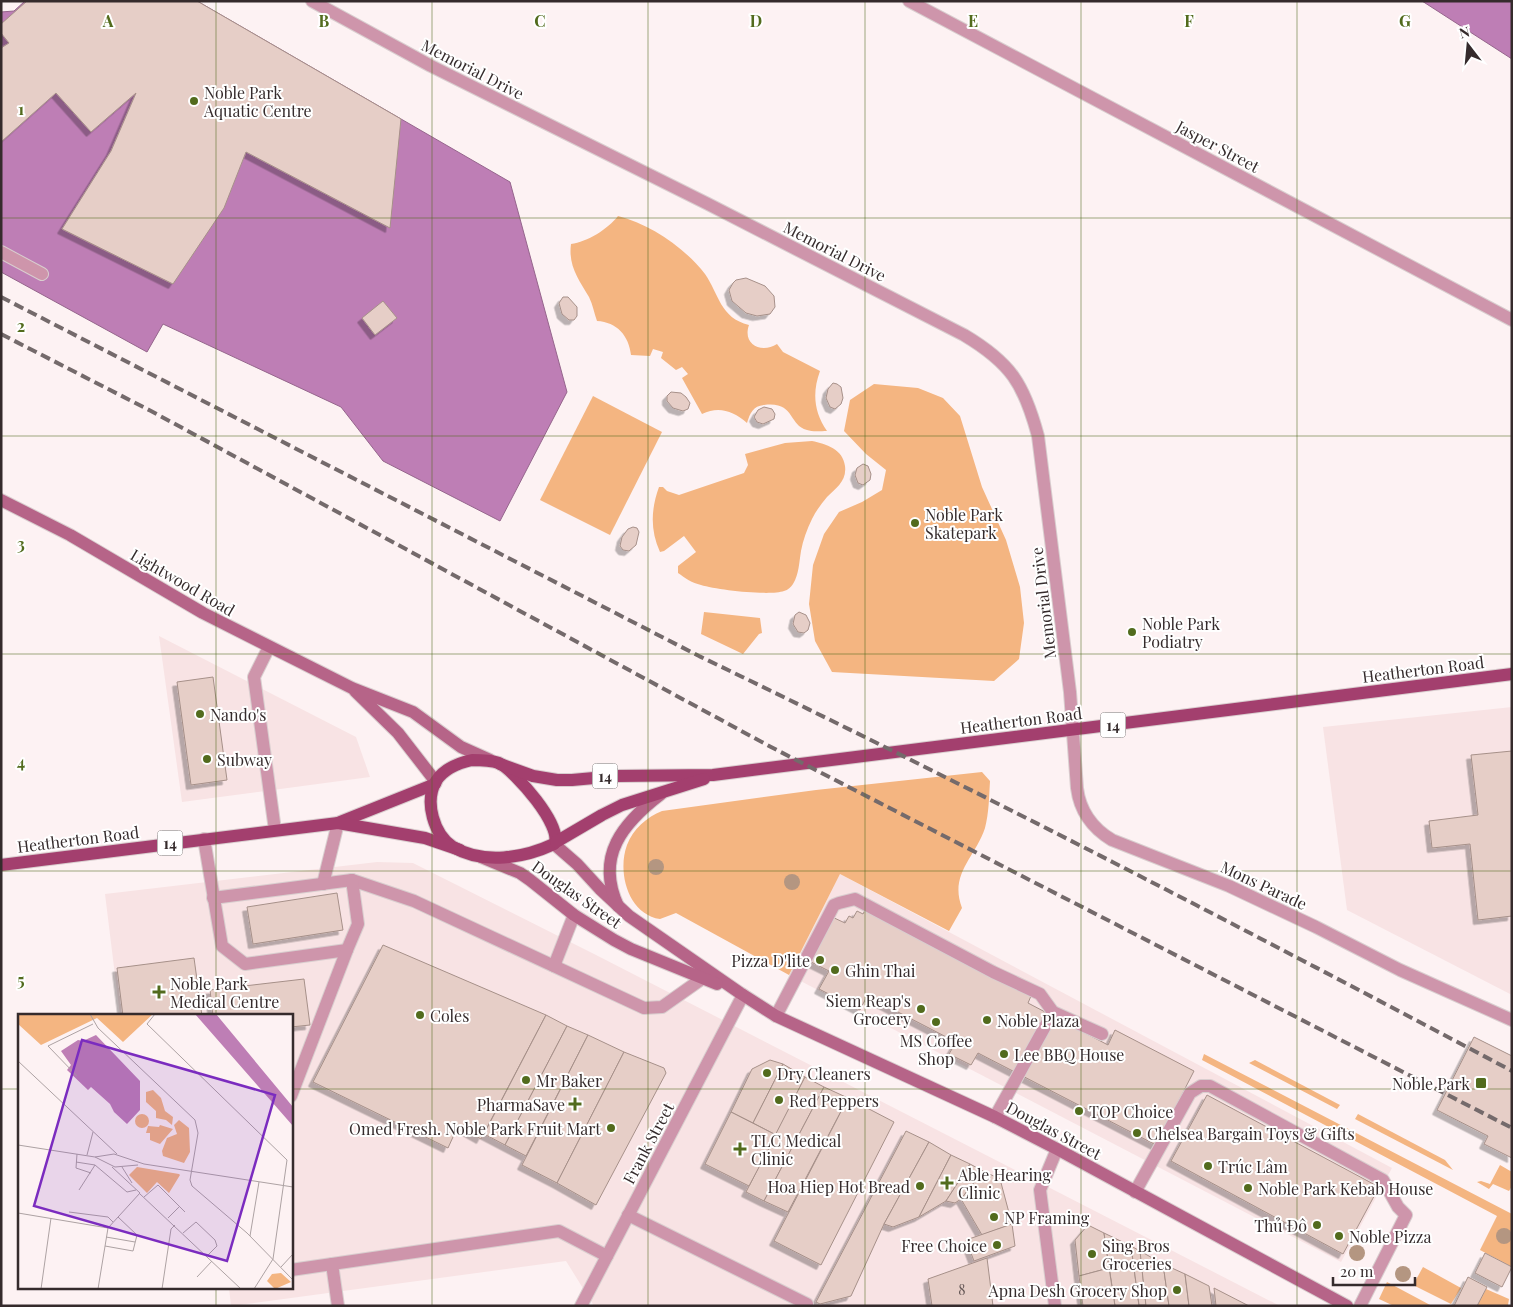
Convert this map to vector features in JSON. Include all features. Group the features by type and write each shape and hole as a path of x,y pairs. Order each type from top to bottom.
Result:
{"main road":[{"name":"Lightwood Road","path":"1,500 70,535 202,613 352,688 413,712 461,747 497,763"},
{"name":"Heatherton Road","path":"497,763 533,776 558,780 624,775 713,775 1512,674"},
{"name":"Lightwood Road","path":"352,688 398,734 435,783"},
{"name":"14","path":"497,763 478,760 458,764 447,770 435,783 432,807 436,826 445,840 460,850 478,856 509,857 525,855 555,843"},
{"path":"497,763 518,778 530,792 556,835 555,843"},
{"name":"Heatherton Road","path":"555,843 613,809 713,775"},
{"name":"Heatherton Road","path":"1,865 338,823 435,783"},
{"path":"619,908 614,897 611,876 612,853 628,823 663,792"},
{"name":"Heatherton Road","path":"338,823 425,838 460,850"},
{"name":"Douglas Street","path":"555,843 619,908 741,994 776,1016 995,1117 1058,1149 1347,1306"},
{"name":"Douglas Street","path":"478,856 530,880 588,925 631,950 741,994"}],"street":[{"name":"Memorial Drive","path":"312,1 431,66 708,204 964,334 987,348 1022,388 1038,436 1048,505 1074,730"},
{"name":"Jasper Street","path":"909,1 1512,320"},
{"path":"1,252 42,274"},
{"path":"269,647 254,677 275,830"},
{"name":"Mons Parade","path":"1074,730 1077,788 1080,802 1088,819 1104,835 1129,848 1210,878 1262,901 1400,970 1512,1020"},
{"path":"323,884 338,823"},
{"path":"204,839 222,946 245,964 347,950"},
{"path":"292,1093 358,924 352,880"},
{"path":"213,898 352,880 414,901 644,1008 662,1008 703,978"},
{"path":"776,1016 834,906 855,899 993,972 1040,994 1053,1012 1102,1034"},
{"path":"554,966 574,915"},
{"name":"Frank Street","path":"581,1306 741,994"},
{"path":"995,1117 1053,1012"},
{"path":"1135,1192 1190,1093 1201,1086 1210,1086 1383,1180 1398,1207 1406,1215 1360,1306"},
{"path":"1055,1306 1040,1190 1058,1149"},
{"path":"628,1215 808,1304 807,1306"},
{"path":"292,1270 560,1231 606,1256"},
{"path":"332,1264 338,1306"}],"shaded area":[{"path":"25,1 197,1 510,182 567,392 500,521 383,461 341,407 163,324 147,352 1,272 1,12 14,11"},
{"path":"1422,1 1512,1 1512,59"},
{"path":"618,216 642,225 666,238 697,264 710,282 726,311 739,322 749,325 748,338 755,346 765,348 777,344 783,352 820,371 815,395 819,417 827,431 807,430 801,427 786,410 774,405 764,405 755,408 747,423 726,411 714,410 702,414 682,378 688,374 682,367 676,370 661,358 663,352 653,349 650,356 631,355 628,342 621,331 610,324 597,321 590,300 573,266 571,244 584,241 597,234 609,226"},
{"name":"Noble Park Skatepark","path":"874,384 918,388 943,398 960,416 982,487 1006,540 1020,587 1024,623 1019,659 994,681 832,672 815,641 809,604 813,565 824,534 839,512 862,502 882,490 886,470 866,454 844,431 850,400"},
{"path":"593,396 662,432 610,535 540,500"},
{"path":"812,441 837,451 844,460 845,471 843,480 823,502 812,519 803,543 796,576 793,584 788,589 767,593 743,592 709,587 692,582 678,573 678,566 696,552 684,536 660,552 653,528 654,503 659,487 679,495 744,473 748,465 745,454 785,443"},
{"path":"704,612 760,618 762,633 759,634 743,654 701,634"},
{"path":"159,636 356,737 370,777 182,802"},
{"path":"1512,707 1512,995 1347,910 1323,727"},
{"path":"982,772 990,781 989,805 985,828 961,876 959,896 962,908 949,931 840,874 789,975 676,913 660,919 649,915 633,901 628,890 623,867 627,845 641,824 662,811 816,790"},
{"path":"377,862 413,863 1280,1306 594,1306 566,1261 231,1306 229,1290 292,1290 292,1014 120,1014 105,894"},
{"name":"Noble Plaza","path":"840,874 1392,1168 1341,1262 789,975"},
{"path":"1204,1054 1512,1214 1512,1267 1480,1250 1497,1216 1202,1060"},
{"path":"1255,1060 1340,1105 1337,1109 1249,1063"},
{"path":"1358,1114 1445,1160 1453,1170 1355,1119"},
{"path":"1500,1165 1512,1172 1512,1186 1509,1191 1493,1184 1489,1189 1477,1182 1481,1181 1490,1184"},
{"path":"1423,1267 1461,1288 1451,1304 1413,1285"},
{"path":"1387,1282 1432,1306 1394,1306 1379,1299"},
{"path":"1486,1289 1509,1299 1508,1305 1477,1306"}],"building":[{"path":"27,1 197,1 401,119 390,228 246,152 224,208 173,284 62,229 111,151 136,93 91,132 56,93 1,142 1,48 9,43 1,33 1,24"},
{"path":"746,278 765,286 774,296 775,307 770,314 757,316 746,313 732,301 729,290 733,283 736,280"},
{"path":"563,297 568,297 577,307 577,316 574,320 569,320 562,314 559,303"},
{"path":"383,301 397,318 375,335 362,318"},
{"path":"833,383 841,387 843,398 841,404 835,409 830,407 826,398 828,389"},
{"path":"671,392 681,393 686,397 690,403 688,409 683,411 673,408 667,401 667,396"},
{"path":"764,407 772,409 775,414 774,419 763,424 757,422 754,417 758,410"},
{"path":"863,464 868,466 871,474 870,480 863,485 858,483 855,475 857,468"},
{"path":"637,528 639,532 636,545 629,551 623,550 620,546 622,537 628,529"},
{"path":"799,612 806,615 810,623 808,630 804,633 798,632 793,624 795,615"},
{"path":"213,677 227,780 191,785 177,682"},
{"path":"1512,751 1512,916 1478,920 1470,844 1432,848 1429,821 1478,815 1471,755"},
{"path":"337,893 343,930 253,944 247,907"},
{"name":"Noble Plaza","path":"865,910 1031,996 1028,1003 1108,1045 1115,1030 1194,1071 1156,1145 978,1053 971,1065 949,1054 956,1042 867,996 860,1010 819,989 829,971 807,960 830,916 845,923 849,916 853,918 857,911 863,914"},
{"path":"383,945 546,1015 481,1139 458,1126 448,1148 313,1082"},
{"name":"Noble Park Medical Centre","path":"194,958 202,1014 123,1014 117,968"},
{"path":"304,979 310,1025 292,1027 292,1014 213,1014 210,990"},
{"name":"Mr Baker","path":"546,1015 567,1026 505,1145 484,1134"},
{"path":"567,1026 588,1035 526,1156 505,1145"},
{"name":"PharmaSave","path":"588,1035 624,1052 557,1183 522,1165"},
{"name":"Noble Park","path":"1474,1037 1512,1056 1512,1158 1484,1144 1488,1136 1437,1110"},
{"name":"Omed Fresh. Noble Park Fruit Mart","path":"624,1052 664,1068 666,1073 596,1205 557,1183"},
{"path":"770,1060 783,1064 753,1123 731,1112 752,1069"},
{"name":"Red Peppers","path":"783,1064 805,1077 776,1135 753,1123"},
{"path":"805,1077 824,1087 764,1201 746,1192"},
{"path":"824,1087 848,1098 788,1212 764,1201"},
{"path":"1207,1095 1379,1187 1343,1254 1171,1161"},
{"path":"848,1098 894,1122 821,1265 774,1241"},
{"name":"TLC Medical Clinic","path":"731,1112 776,1135 749,1186 705,1164"},
{"path":"906,1131 929,1142 884,1224 851,1296 820,1304 816,1302"},
{"name":"Hoa Hiep Hot Bread","path":"929,1142 951,1155 919,1217 893,1227 884,1224"},
{"name":"Able Hearing Clinic","path":"951,1155 970,1164 946,1201 919,1217"},
{"path":"970,1164 983,1171 961,1199 955,1203 946,1201"},
{"path":"983,1171 1000,1179 1012,1224 982,1235 961,1199"},
{"path":"1012,1224 1015,1246 974,1261 966,1240"},
{"name":"Sing Bros Groceries","path":"1088,1225 1104,1233 1109,1268 1079,1276 1075,1240"},
{"path":"1104,1233 1131,1246 1139,1306 1115,1306"},
{"path":"1131,1246 1140,1251 1146,1305 1139,1305"},
{"path":"1140,1251 1163,1264 1169,1306 1146,1306"},
{"path":"1485,1253 1512,1267 1502,1287 1475,1273"},
{"path":"987,1258 993,1306 932,1306 928,1279"},
{"name":"Apna Desh Grocery Shop","path":"1163,1264 1185,1274 1189,1306 1169,1306"},
{"path":"1109,1268 1115,1306 1083,1306 1079,1276"},
{"path":"1185,1274 1209,1286 1212,1306 1189,1306"},
{"path":"1468,1277 1487,1287 1477,1306 1454,1306"},
{"path":"1214,1288 1249,1306 1216,1306"}],"railway":[{"path":"1,297 699,656 904,756 1107,859 1512,1071"},
{"path":"1,334 151,411 771,747 1512,1128"}],"place":[{"name":"Noble Park Aquatic Centre","path":"194,101"},
{"name":"Noble Park Skatepark","path":"915,523"},
{"name":"Noble Park Podiatry","path":"1132,632"},
{"name":"Nando's","path":"200,714"},
{"name":"Subway","path":"207,759"},
{"name":"Pizza D'lite","path":"820,960"},
{"name":"Ghin Thai","path":"835,970"},
{"name":"Noble Park Medical Centre","path":"159,992"},
{"name":"Siem Reap's Grocery","path":"921,1009"},
{"name":"Coles","path":"420,1015"},
{"name":"Noble Plaza","path":"987,1020"},
{"name":"MS Coffee Shop","path":"936,1022"},
{"name":"Lee BBQ House","path":"1004,1054"},
{"name":"Dry Cleaners","path":"767,1073"},
{"name":"Mr Baker","path":"526,1080"},
{"name":"Noble Park","path":"1481,1083"},
{"name":"Red Peppers","path":"779,1100"},
{"name":"PharmaSave","path":"575,1104"},
{"name":"TOP Choice","path":"1079,1111"},
{"name":"Omed Fresh. Noble Park Fruit Mart","path":"611,1128"},
{"name":"Chelsea Bargain Toys & Gifts","path":"1137,1133"},
{"name":"TLC Medical Clinic","path":"740,1149"},
{"name":"Trúc Lâm","path":"1208,1166"},
{"name":"Able Hearing Clinic","path":"947,1183"},
{"name":"Hoa Hiep Hot Bread","path":"920,1186"},
{"name":"Noble Park Kebab House","path":"1248,1188"},
{"name":"NP Framing","path":"994,1217"},
{"name":"Thủ Đô","path":"1317,1225"},
{"name":"Noble Pizza","path":"1339,1236"},
{"name":"Free Choice","path":"997,1245"},
{"name":"Sing Bros Groceries","path":"1092,1254"},
{"name":"Apna Desh Grocery Shop","path":"1177,1290"}]}
